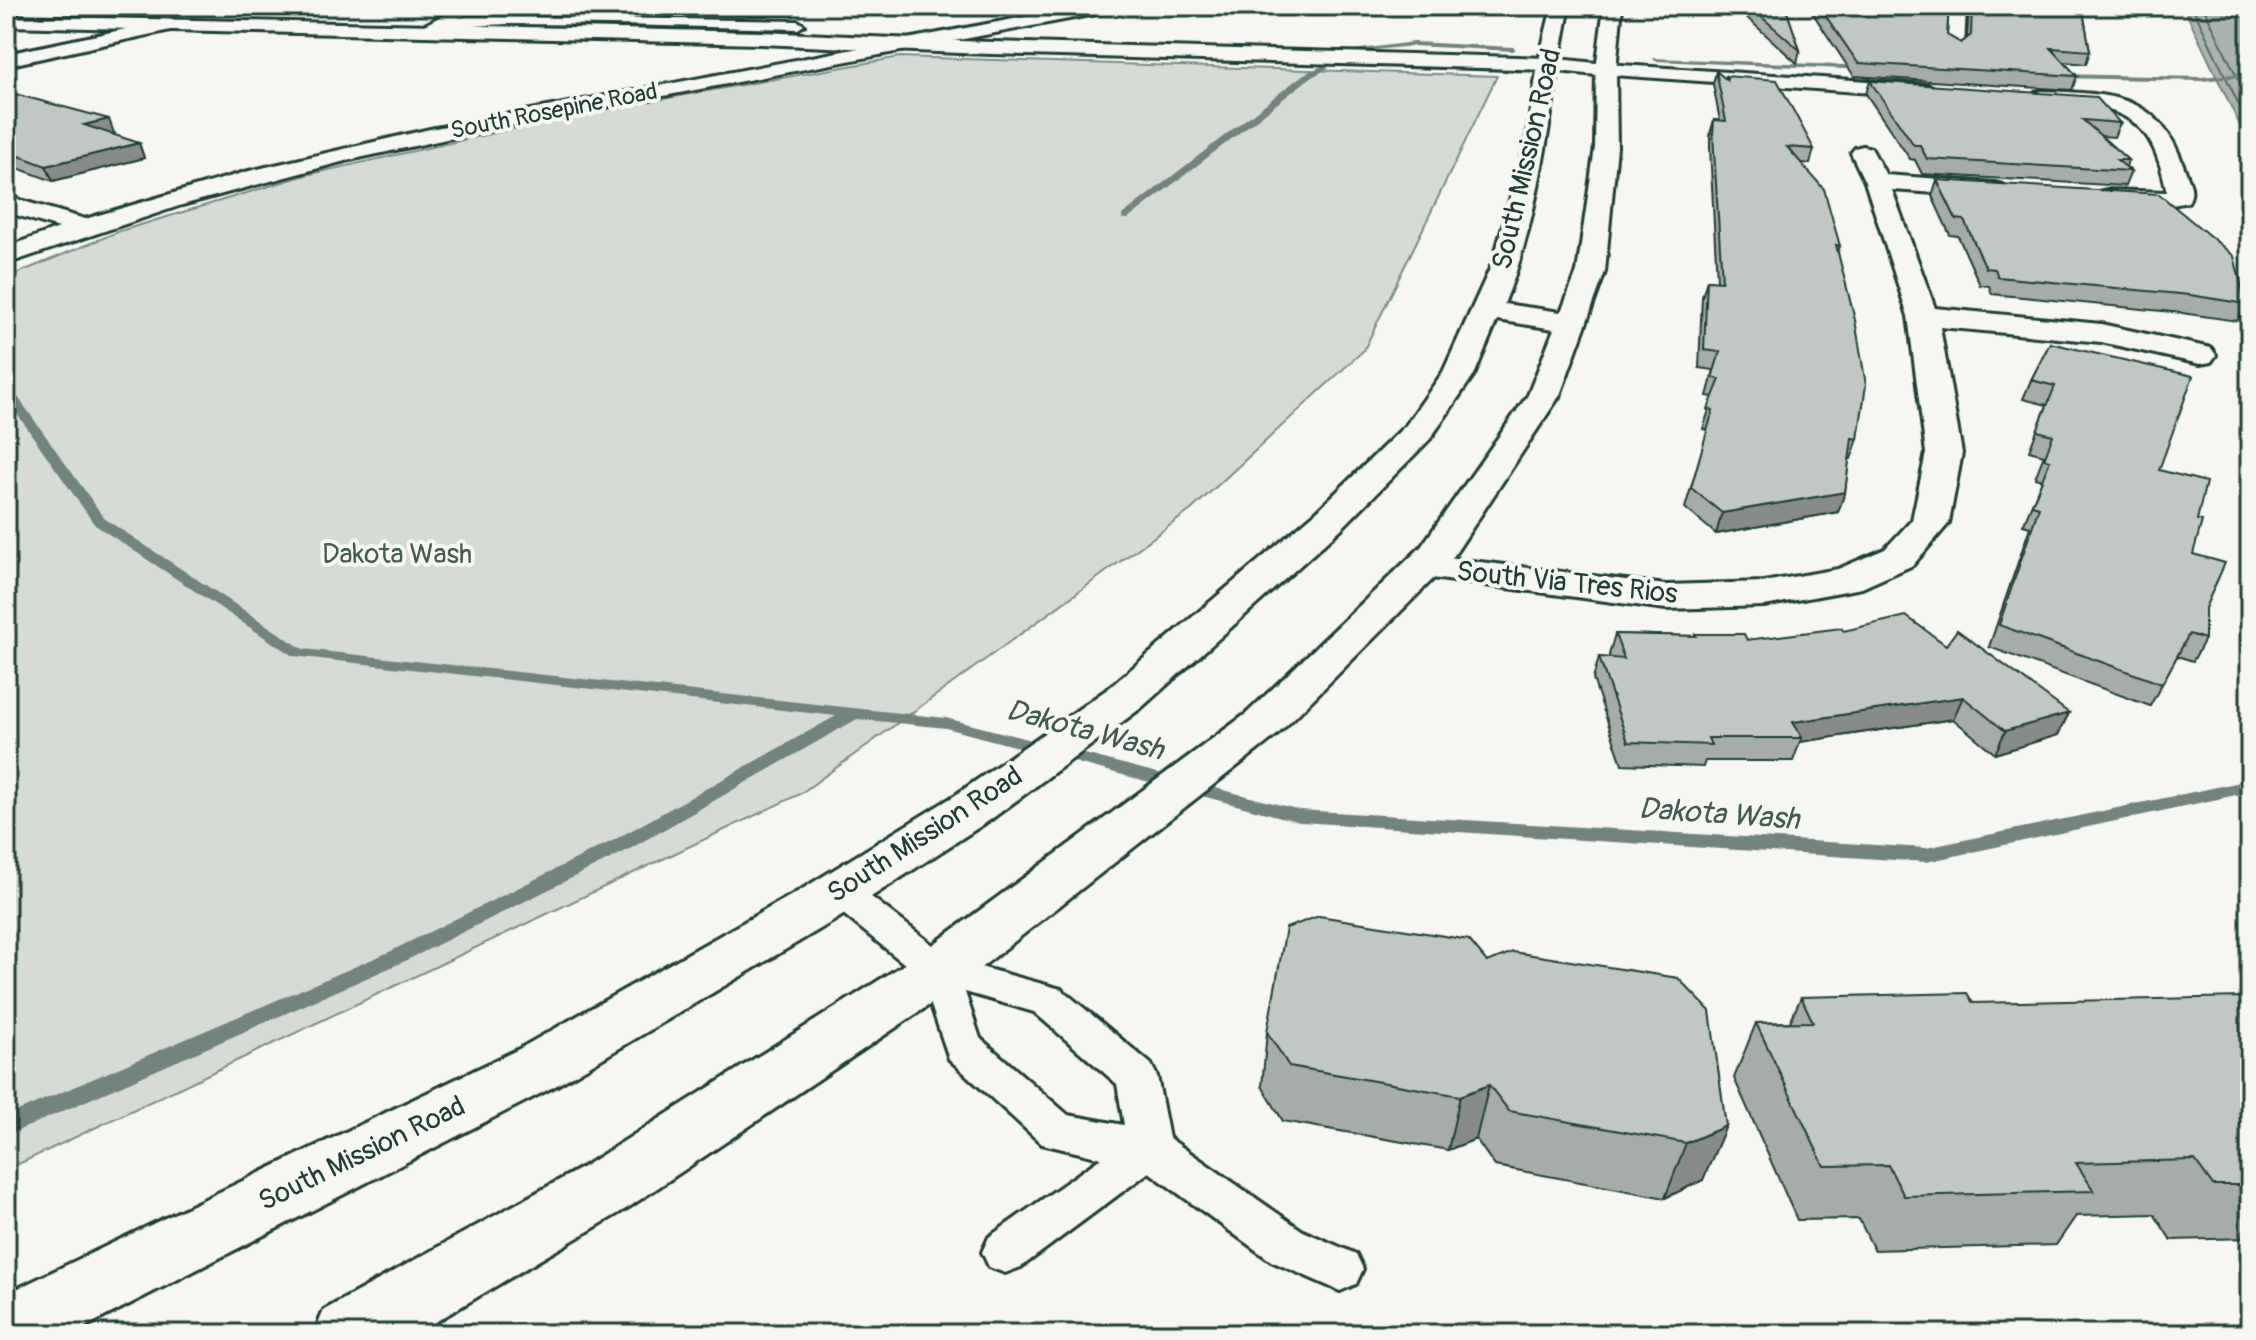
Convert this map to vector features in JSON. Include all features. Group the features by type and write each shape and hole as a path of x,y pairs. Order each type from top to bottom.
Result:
{"street":[{"name":"South Rosepine Road","path":"6,256 83,227 249,176 564,107 1111,6"},
{"name":"South Mission Road","path":"6,1330 538,1067 839,891 972,808 1125,698 1329,520 1418,432 1459,373 1507,262 1537,141 1548,64 1561,6"},
{"name":"South Mission Road","path":"349,1334 606,1187 939,970 1262,724 1435,555 1544,395 1591,272 1606,147 1606,70 1613,6"},
{"path":"1955,47 1957,6"},
{"path":"431,27 471,13"},
{"path":"6,21 431,27 522,33 1548,64 1953,92"},
{"path":"6,60 169,25"},
{"path":"2016,96 2079,99 2123,107 2135,111 2158,132 2180,190 2179,197 2162,200 2083,195"},
{"name":"South Via Tres Rios","path":"1423,567 1666,597 1764,594 1848,579 1899,557 1930,523 1944,453 1923,316 1870,167 2019,191"},
{"path":"6,204 83,227"},
{"path":"1487,310 1572,323"},
{"path":"1923,316 2101,333 2200,355"}],"lane":[{"path":"471,13 494,6"},
{"path":"522,33 566,6"},
{"path":"471,13 544,20 802,21 783,39"},
{"path":"685,22 699,13"},
{"path":"629,35 648,22"},
{"path":"705,37 722,23"},
{"path":"839,891 939,970 1047,1000 1136,1076 1149,1148"},
{"path":"939,970 963,1047 1057,1131 1149,1148 1287,1246 1340,1269"},
{"path":"1018,1243 1149,1148"}],"green space":[{"name":"Dakota Wash","path":"900,57 1497,76 1364,350 1191,510 800,794 6,1170 6,278 120,231 306,175 588,112"}],"water":[{"path":"2183,6 2250,6 2250,145 2246,138"}],"building":[{"path":"1749,6 1785,6 1800,50"},
{"path":"1819,6 1949,6 1947,35 1961,43 1971,35 1972,6 2082,6 2090,51 2051,48 2077,76 1858,63"},
{"path":"1716,71 1727,80 1726,76 1777,80 1814,149 1787,147 1824,189 1840,246 1836,245 1855,320 1866,385 1858,439 1852,438 1845,492 1722,513 1691,488 1713,410 1708,409 1720,379 1712,378 1720,352 1704,350 1707,280 1722,281 1713,134 1714,120 1726,121"},
{"path":"1870,81 2096,97 2120,123 2083,120 2128,160 2117,160 2131,171 1927,159 1920,145 1914,145"},
{"path":"15,94 109,119 84,125 139,143 46,166 6,151 6,96"},
{"path":"1937,180 2159,194 2234,256 2246,304 2190,295 1998,277 1995,269 1986,268 1964,220 1956,219"},
{"path":"2050,343 2193,376 2159,470 2206,482 2197,520 2202,521 2193,554 2225,563 2205,608 2205,639 2189,634 2162,684 1999,625 2039,507 2032,505 2050,460 2044,459 2053,435 2037,431 2055,386 2031,380"},
{"path":"1906,616 1946,645 1957,630 2069,713 2005,731 1963,697 1793,722 1802,738 1708,738 1711,745 1628,742 1599,657 1624,659 1615,634 1744,634 1747,640 1841,628 1844,631"},
{"path":"1319,916 1469,940 1487,962 1513,952 1678,978 1710,1011 1726,1126 1686,1143 1509,1111 1489,1085 1460,1096 1289,1066 1267,1032 1286,928"},
{"path":"1967,993 1973,1003 2243,997 2250,1006 2250,1185 2213,1185 2195,1160 2076,1163 2094,1191 1904,1196 1888,1165 1824,1166 1756,1023 1813,1022 1801,997"},
{"path":"1088,1326 1120,1334 1086,1334"}],"waterway":[{"path":"1356,50 1413,44 1513,49"},
{"path":"1655,59 1869,68"},
{"path":"1125,217 1307,76 1325,68"},
{"path":"2057,76 2202,79 2250,74"},
{"name":"Dakota Wash","path":"6,389 100,522 299,653 854,713"},
{"path":"6,1126 396,957 621,845 854,713"},
{"name":"Dakota Wash","path":"854,713 946,723 1300,816 1926,855 2250,786"}]}
